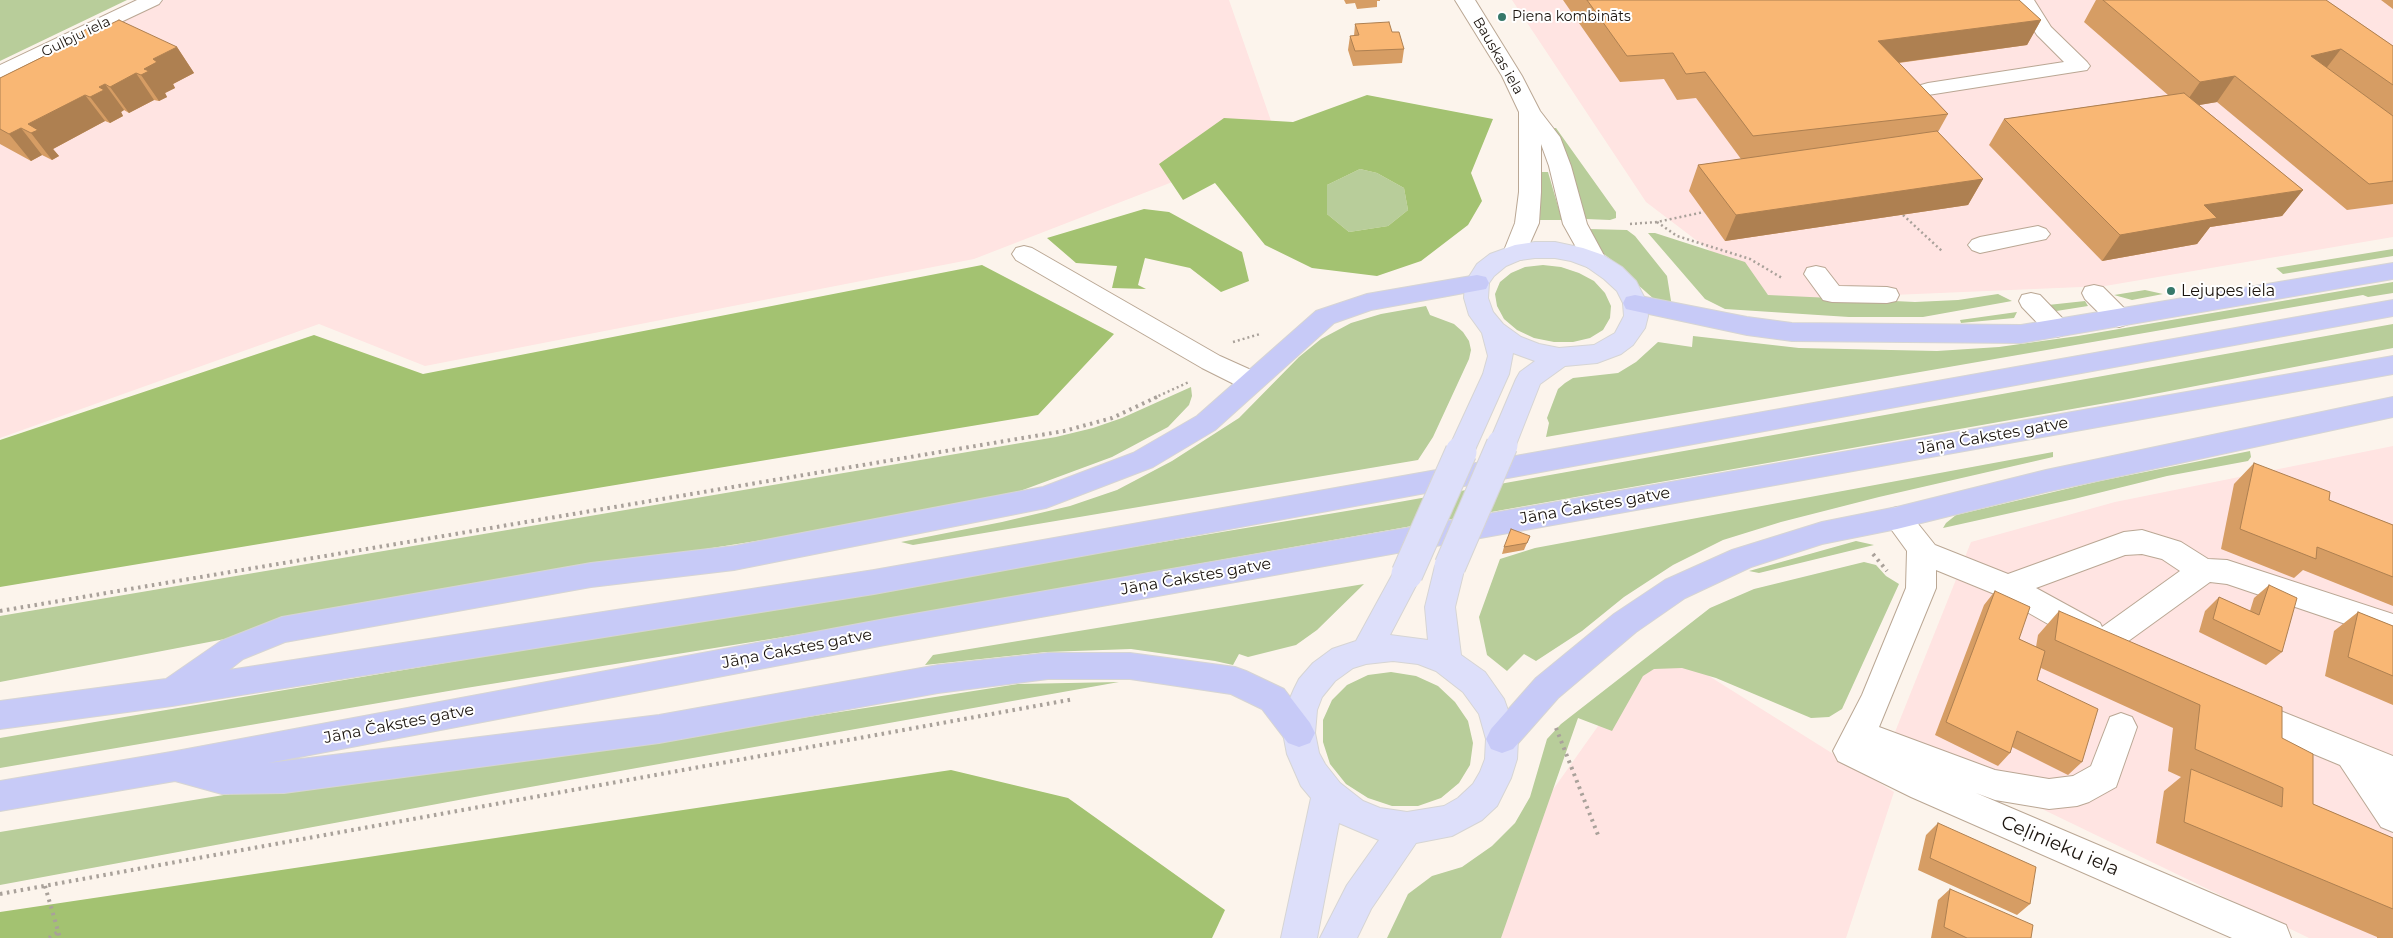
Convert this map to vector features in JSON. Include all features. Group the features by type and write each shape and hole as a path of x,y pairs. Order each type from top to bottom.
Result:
{"highway":[{"path":"1634,303 1747,326 1818,334 2021,334 2393,272"},
{"path":"172,692 232,650 282,630 591,575 734,558 1046,497 1143,460 1206,423 1306,332 1325,318 1367,302 1478,283"},
{"path":"0,715 172,692 874,582 2393,308"},
{"name":"Jāņa Čakstes gatve","path":"0,796 171,767 885,632 2393,365"},
{"path":"1502,739 1547,688 1625,623 1675,589 1742,558 1822,533 1897,518 2046,481 2393,407"},
{"path":"171,767 222,779 284,778 659,729 938,678 1048,666 1130,666 1235,681 1273,699 1299,732"}],"main road":[{"path":"1535,250 1555,250 1576,254 1595,262 1613,273 1627,287 1634,303 1636,316 1632,328 1618,343 1596,354 1559,357 1534,352 1512,343 1494,330 1481,315 1476,298 1478,283 1485,270 1498,260 1516,253 1535,250"},
{"path":"1366,651 1407,574 1496,374 1501,356 1494,330"},
{"path":"1447,662 1441,627 1440,607 1450,566 1529,379 1559,357"},
{"path":"1393,648 1421,652 1447,662 1474,682 1493,709 1502,739 1501,759 1496,778 1485,795 1452,820 1430,826 1407,828 1378,824 1351,812 1328,794 1312,775 1303,754 1299,732 1301,710 1315,683 1324,672 1343,658 1366,651 1393,648"},
{"path":"1299,938 1314,874 1328,794"},
{"path":"1338,938 1359,897 1407,828"}],"street":[{"name":"Gulbju iela","path":"0,73 152,0"},
{"name":"Bauskas iela","path":"1465,0 1512,76 1530,112 1549,137 1560,166 1575,224 1595,262"},
{"path":"1928,89 2080,66 2044,31 2024,0"},
{"path":"1516,253 1527,223 1530,192 1530,112"},
{"path":"1980,245 2036,232"},
{"path":"1024,254 1211,362 1251,381"},
{"path":"1816,274 1832,294 1887,295"},
{"path":"2094,293 2119,318"},
{"path":"2031,301 2057,328"},
{"path":"1897,518 1919,542 1924,553 1922,588 1854,742 1995,784 2048,794 2077,791 2104,776 2121,727"},
{"path":"2007,586 2124,544 2142,542 2171,550 2204,571 2227,572 2393,627"},
{"path":"1924,553 2007,586 2117,648 2204,571"},
{"path":"2221,701 2393,770"},
{"name":"Ceļinieku iela","path":"1854,742 1923,786 2273,938"},
{"path":"2351,753 2393,816"}],"path":[{"path":"1630,224 1657,222 1704,212"},
{"path":"1903,215 1943,252"},
{"path":"1657,222 1677,236 1750,259 1782,278"},
{"path":"0,611 1064,431 1112,418 1188,383 1232,342 1262,334"},
{"path":"0,894 1078,698"},
{"path":"1556,723 1565,753 1598,835"},
{"path":"45,886 60,938"},
{"path":"49,938 58,932"}],"shaded area":[{"path":"164,0 1229,0 1278,141 974,259 425,366 319,324 0,438 0,80"},
{"path":"1512,0 2393,0 2393,237 2105,286 1775,300 1646,202"},
{"path":"2393,446 2393,938 2309,938 1893,737 1971,542 2115,502"},
{"path":"1669,651 1894,792 1846,938 1414,938 1506,856 1608,712 1640,672"}],"green space":[{"path":"0,0 127,0 0,61"},
{"path":"1367,95 1493,119 1471,173 1482,201 1468,225 1421,261 1377,276 1312,268 1265,245 1215,183 1183,200 1159,164 1224,118 1293,122","holes":["1360,169 1377,173 1404,188 1408,210 1388,226 1349,232 1327,214 1327,185"]},
{"path":"1552,128 1556,128 1616,212 1616,218 1610,220 1586,219"},
{"path":"1360,169 1377,173 1404,188 1408,210 1388,226 1349,232 1327,214 1327,185"},
{"path":"1541,172 1548,172 1562,220 1540,220"},
{"path":"1144,209 1169,212 1242,252 1249,281 1221,292 1190,268 1145,258 1138,285 1146,289 1112,288 1117,266 1076,263 1047,238"},
{"path":"1588,229 1627,230 1635,236 1667,276 1672,307 1655,300 1629,274 1604,254"},
{"path":"1648,233 1655,233 1745,262 1768,295 1915,302 1958,300 1998,294 2012,301 1923,317 1849,317 1725,309 1705,299"},
{"path":"2393,249 2393,256 2283,274 2276,268"},
{"path":"982,265 1114,334 1038,415 0,587 0,440 314,335 423,374"},
{"path":"1543,265 1561,267 1579,273 1594,281 1605,293 1611,306 1610,318 1603,330 1590,338 1573,342 1554,342 1534,338 1517,330 1504,319 1497,306 1495,294 1500,282 1511,273 1525,267"},
{"path":"2393,282 2393,293 2368,297 2363,295 1546,437 1549,423 1547,418 1558,389 1565,383 1573,378 1618,373 1636,362 1658,342 1692,347 1693,336 1799,348 1937,351 1999,347 2078,336"},
{"path":"2145,290 2163,294 2132,300 2114,295"},
{"path":"2085,301 2088,306 2050,312 2048,305"},
{"path":"1426,306 1430,315 1454,324 1463,332 1469,341 1471,350 1469,359 1433,437 1418,460 913,545 901,542 1070,506 1117,490 1172,461 1239,418 1299,357 1321,339 1351,323 1381,314"},
{"path":"2017,312 2014,318 1961,323 1960,320"},
{"path":"2393,324 2393,348 2123,400 814,632 466,688 0,768 0,738 1388,504"},
{"path":"1191,387 1192,396 1189,405 1168,427 1112,457 1012,494 819,531 542,575 251,634 0,682 0,616 1056,437 1093,428 1122,418"},
{"path":"2250,451 2251,457 2248,461 2167,476 1943,528 1956,515 2100,481"},
{"path":"2053,452 2053,457 1879,497 1781,522 1723,540 1673,565 1624,597 1582,631 1536,661 1524,654 1507,671 1487,655 1479,617 1500,559 1535,548"},
{"path":"1856,541 1874,545 1759,573 1749,571"},
{"path":"1864,562 1876,565 1886,576 1899,584 1842,709 1829,717 1811,718 1716,678 1682,668 1654,669 1643,676 1612,731 1578,718 1501,938 1387,938 1408,894 1432,876 1462,867 1492,846 1515,823 1530,797 1547,739 1561,724 1710,608 1754,589"},
{"path":"1364,584 1317,630 1296,645 1248,657 1239,654 1233,665 1131,649 1046,652 925,665 933,655"},
{"path":"1391,672 1416,676 1438,686 1455,702 1468,721 1473,743 1470,765 1459,783 1441,798 1418,806 1392,806 1368,798 1346,784 1330,764 1323,742 1323,720 1332,700 1347,685 1368,675"},
{"path":"1119,682 491,794 0,885 0,832 248,791 757,725 1018,684"},
{"path":"951,770 1068,798 1225,910 1212,938 0,938 0,912"}],"building":[{"path":"1587,0 2019,0 2041,20 1878,41 1948,114 1753,136 1705,72 1686,74 1673,53 1627,56"},
{"path":"2103,0 2326,0 2393,46 2393,85 2341,49 2311,56 2393,116 2393,181 2369,184 2235,76 2200,82"},
{"path":"119,20 177,47 153,59 157,62 144,69 149,71 141,75 136,73 110,87 105,84 99,87 104,90 90,97 85,95 28,124 38,130 31,133 21,128 9,134 0,129 0,78 83,37 77,34 87,29 94,32"},
{"path":"1389,22 1392,32 1399,32 1404,49 1355,51 1350,36 1359,35 1355,24"},
{"path":"2184,93 2303,190 2204,205 2217,218 2120,235 2004,119"},
{"path":"1937,131 1983,179 1736,215 1698,165"},
{"path":"2254,463 2330,492 2329,500 2393,525 2393,577 2317,547 2316,559 2240,529"},
{"path":"1511,529 1530,536 1527,543 1504,547"},
{"path":"2269,585 2297,598 2282,652 2213,619 2219,597 2259,615"},
{"path":"1995,591 2030,607 2019,639 2045,651 2037,680 2098,709 2082,762 2017,731 2010,753 1946,722"},
{"path":"2059,611 2282,707 2282,738 2313,754 2313,804 2393,838 2393,909 2184,822 2191,769 2282,807 2283,788 2195,749 2200,705 2055,640"},
{"path":"2358,612 2393,626 2393,676 2348,657"},
{"path":"1938,823 2036,867 2030,904 1930,858"},
{"path":"1950,889 2033,925 2031,938 1967,938 1944,927"}],"place":[{"name":"Piena kombināts","path":"1502,17"},
{"name":"Lejupes iela","path":"2171,291"}]}
